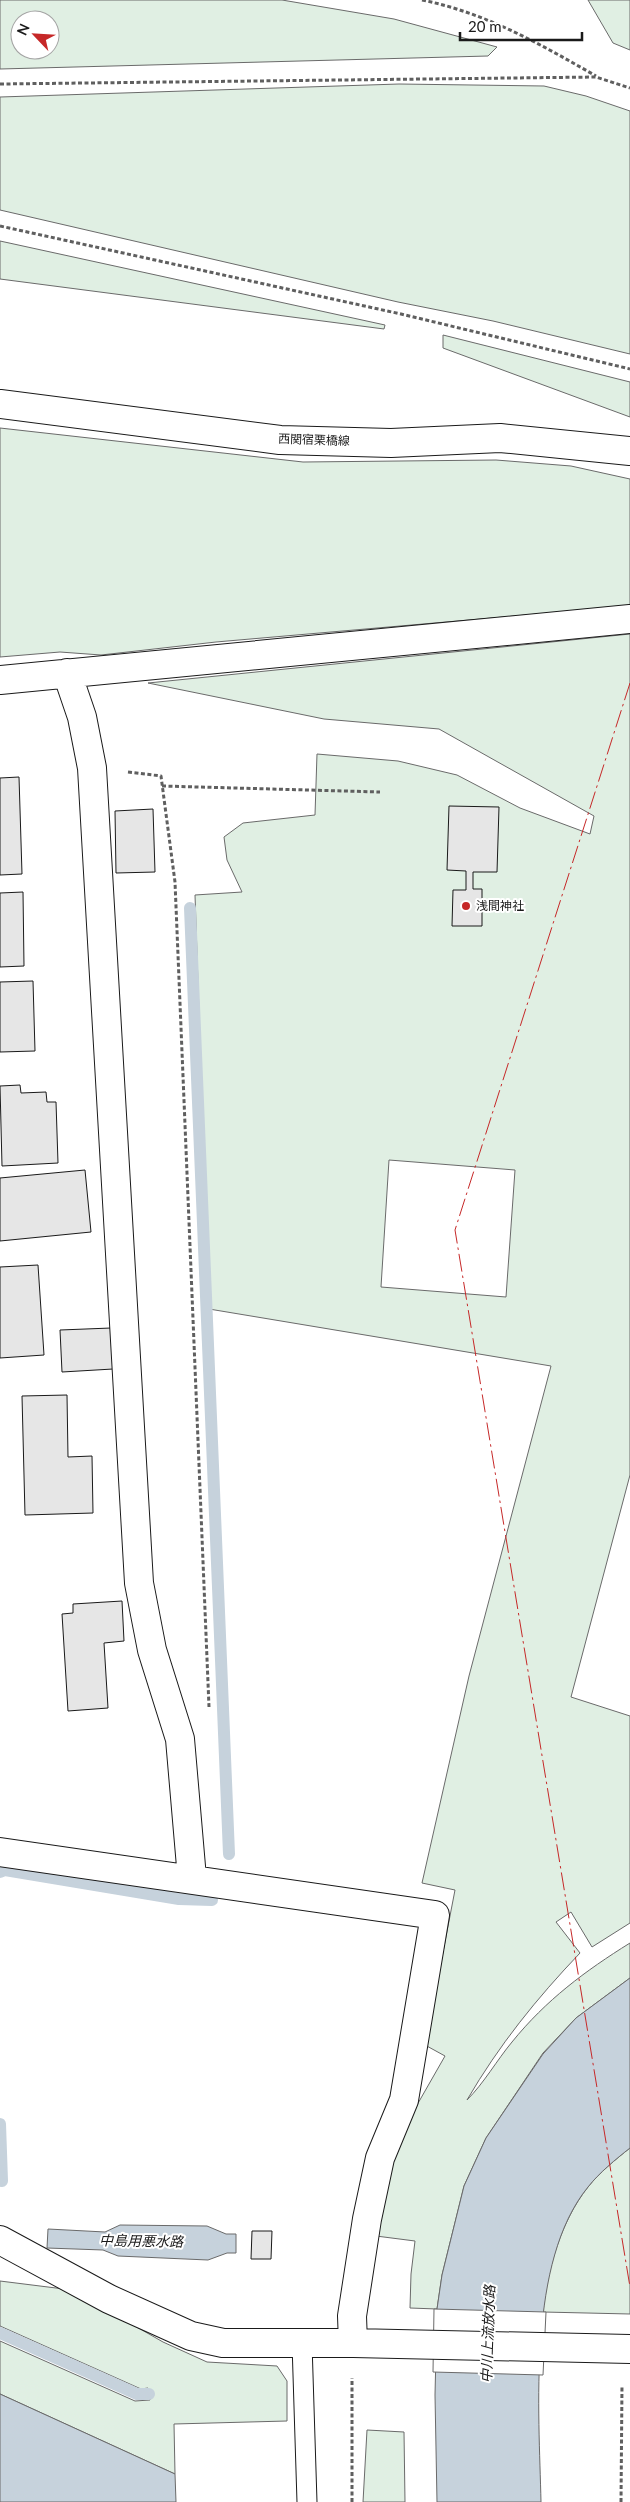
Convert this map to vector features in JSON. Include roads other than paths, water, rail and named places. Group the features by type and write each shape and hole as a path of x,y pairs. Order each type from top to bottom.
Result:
{"street":[{"name":"西関宿栗橋線","path":"0,404 280,440 391,443 500,438 630,450"},
{"path":"0,680 630,619"},
{"path":"67,673 82,717 92,768 139,1582 152,1650 180,1739 192,1878"},
{"path":"0,1852 192,1878 434,1915 404,2100 380,2158 367,2219 352,2316 352,2343"},
{"path":"0,2240 109,2299 191,2336 223,2344 352,2343 626,2349"}],"lane":[{"path":"302,2343 307,2502"}],"water":[{"name":"中川上流放水路","path":"630,1978 630,2148 592,2182 568,2218 555,2255 546,2295 541,2338 539,2382 541,2502 437,2502 435,2395 437,2309 442,2275 464,2186 486,2138 543,2054 576,2018"},
{"name":"中島用悪水路","path":"120,2225 207,2226 226,2234 236,2234 236,2253 227,2253 208,2260 118,2256 103,2250 47,2248 48,2229 105,2232"},
{"path":"0,2394 175,2474 176,2502 0,2502"}],"waterway":[{"path":"190,908 229,1854"},
{"path":"0,1872 5,1870 179,1899 212,1900"},
{"path":"0,2124 2,2181"},
{"path":"0,2333 137,2394 149,2394"}],"place":[{"name":"浅間神社","path":"466,906"}]}
